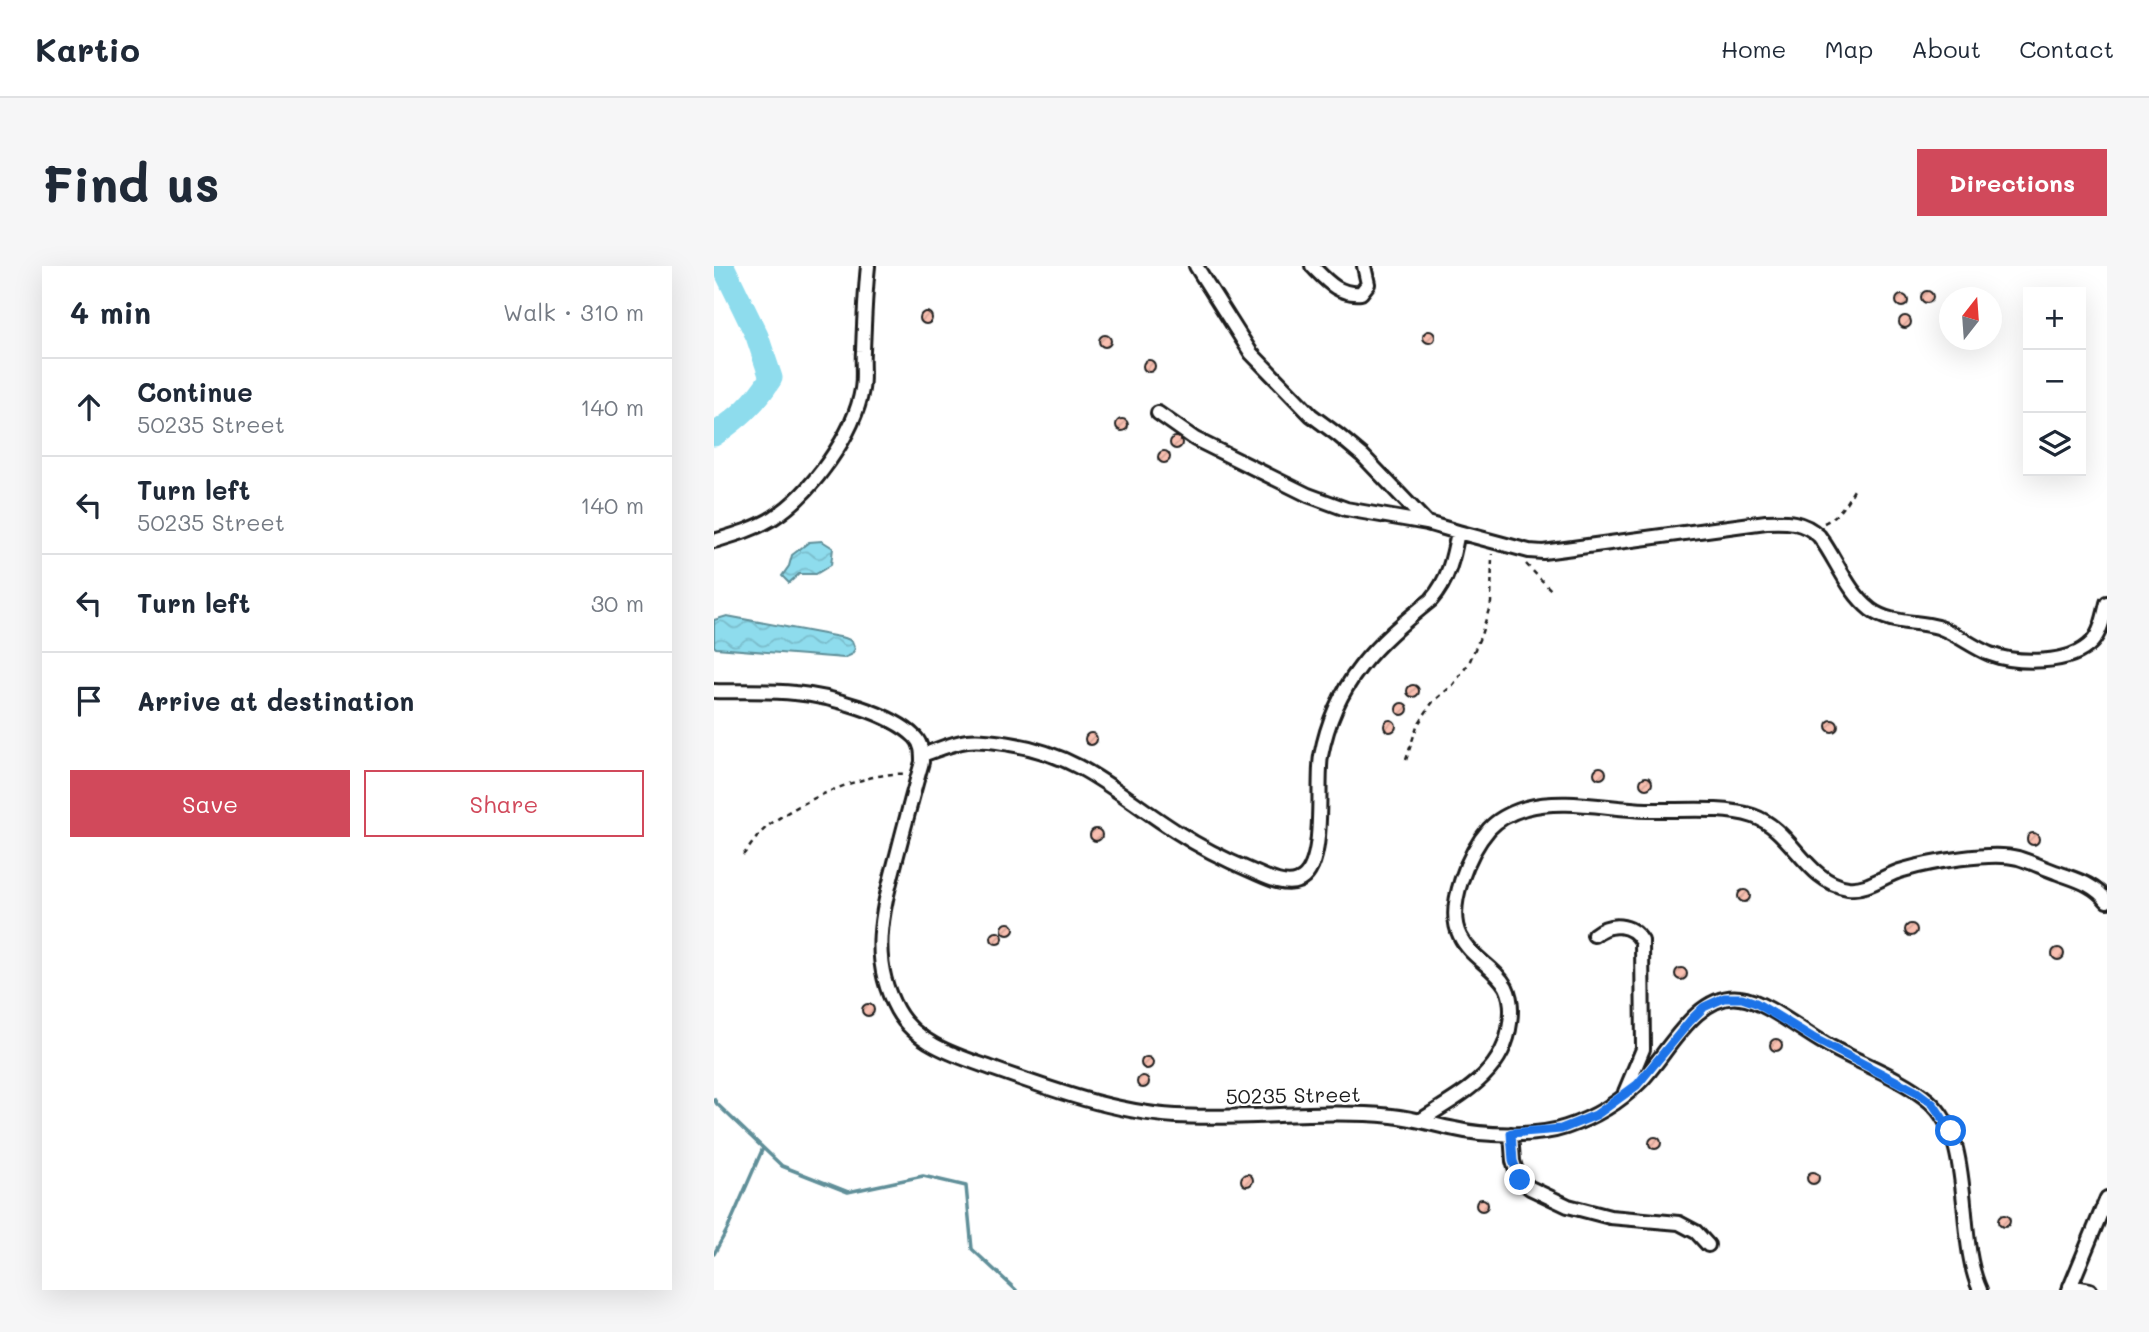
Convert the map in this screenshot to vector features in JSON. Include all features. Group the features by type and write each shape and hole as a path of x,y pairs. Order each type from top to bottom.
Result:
{"street":[{"path":"714,541 773,518 793,503 813,482 841,442 854,415 862,389 867,266"},
{"path":"1196,266 1251,353 1311,415 1363,456 1427,523"},
{"path":"1312,266 1332,285 1349,294 1361,293 1368,284 1364,266"},
{"path":"1158,413 1195,439 1308,495 1346,509 1427,523 1529,551 1543,552 1766,522 1800,523 1811,528 1826,547 1854,594 1870,609 1888,618 1936,627 1993,655 2031,661 2075,654 2098,634 2107,603"},
{"path":"714,691 793,693 847,704 879,715 917,738 922,755 968,741 986,740 1042,751 1073,762 1096,775 1175,831 1235,864 1264,876 1292,883 1307,876 1316,852 1321,757 1342,695 1364,661 1380,643 1438,592 1448,574 1458,532"},
{"name":"50235 Street","path":"922,755 883,909 879,937 886,981 897,1010 917,1033 937,1047 1027,1080 1112,1105 1172,1116 1341,1113 1395,1116 1495,1135 1561,1129 1596,1115 1637,1085 1704,1007 1724,998 1742,998 1769,1009 1815,1039 1917,1092 1933,1104 1951,1131 1956,1149 1961,1172 1967,1246 1980,1290"},
{"path":"1421,1120 1479,1080 1495,1065 1504,1047 1511,1017 1510,995 1504,984 1469,951 1458,934 1455,914 1457,895 1466,868 1490,827 1507,815 1527,808 1546,805 1705,810 1752,816 1777,831 1825,878 1849,888 1873,884 1918,865 2001,855 2017,858 2087,883 2107,901"},
{"path":"1594,935 1602,929 1621,926 1637,933 1642,940 1643,1049 1623,1096"},
{"path":"1511,1133 1516,1171 1520,1180 1530,1188 1569,1206 1610,1217 1679,1223 1696,1231 1708,1245"},
{"path":"2090,1290 2070,1288 2107,1199"}],"path":[{"path":"1811,528 1830,520 1844,507 1854,490"},
{"path":"1406,760 1417,726 1432,703 1453,685 1469,663 1481,635 1491,603 1492,541"},
{"path":"1525,563 1553,592"},
{"path":"743,855 767,827 824,794 889,773 919,775"}],"water":[{"path":"822,541 833,548 831,565 816,574 799,574 789,583 782,576 792,555 809,542"},
{"path":"727,616 845,638 852,641 855,649 851,655 844,658 716,648 714,620"}],"building":[{"path":"1927,291 1933,297 1927,303 1921,297"},
{"path":"1902,295 1908,301 1902,307 1896,301"},
{"path":"926,312 932,318 926,324 920,318"},
{"path":"1905,316 1911,322 1905,328 1899,322"},
{"path":"1429,331 1435,337 1429,343 1423,337"},
{"path":"1105,335 1111,341 1105,347 1099,341"},
{"path":"1149,360 1155,366 1149,372 1143,366"},
{"path":"1122,419 1128,425 1122,431 1116,425"},
{"path":"1176,437 1182,443 1176,449 1170,443"},
{"path":"1164,451 1170,457 1164,463 1158,457"},
{"path":"1413,685 1419,691 1413,697 1407,691"},
{"path":"1402,703 1408,709 1402,715 1396,709"},
{"path":"1390,720 1396,726 1390,732 1384,726"},
{"path":"1832,720 1838,726 1832,732 1826,726"},
{"path":"1091,733 1097,739 1091,745 1085,739"},
{"path":"1600,767 1606,773 1600,779 1594,773"},
{"path":"1646,777 1652,783 1646,789 1640,783"},
{"path":"1096,829 1102,835 1096,841 1090,835"},
{"path":"2033,833 2039,839 2033,845 2027,839"},
{"path":"1744,890 1750,896 1744,902 1738,896"},
{"path":"1008,923 1014,929 1008,935 1002,929"},
{"path":"1911,924 1917,930 1911,936 1905,930"},
{"path":"997,932 1003,938 997,944 991,938"},
{"path":"2058,948 2064,954 2058,960 2052,954"},
{"path":"1681,968 1687,974 1681,980 1675,974"},
{"path":"868,1004 874,1010 868,1016 862,1010"},
{"path":"1776,1039 1782,1045 1776,1051 1770,1045"},
{"path":"1147,1057 1153,1063 1147,1069 1141,1063"},
{"path":"1143,1076 1149,1082 1143,1088 1137,1082"},
{"path":"1655,1137 1661,1143 1655,1149 1649,1143"},
{"path":"1813,1172 1819,1178 1813,1184 1807,1178"},
{"path":"1247,1174 1253,1180 1247,1186 1241,1180"},
{"path":"1482,1199 1488,1205 1482,1211 1476,1205"},
{"path":"2004,1215 2010,1221 2004,1227 1998,1221"}],"waterway":[{"path":"714,435 746,410 771,378 757,336 723,266"},
{"path":"714,1099 782,1166 848,1192 923,1176 966,1186 972,1249 1016,1290"},
{"path":"714,1254 763,1148"}],"route":[{"path":"1520,1180 1513,1161 1511,1133 1561,1129 1596,1115 1650,1072 1704,1007 1724,998 1742,998 1769,1009 1815,1039 1917,1092 1933,1104 1951,1131"}]}
